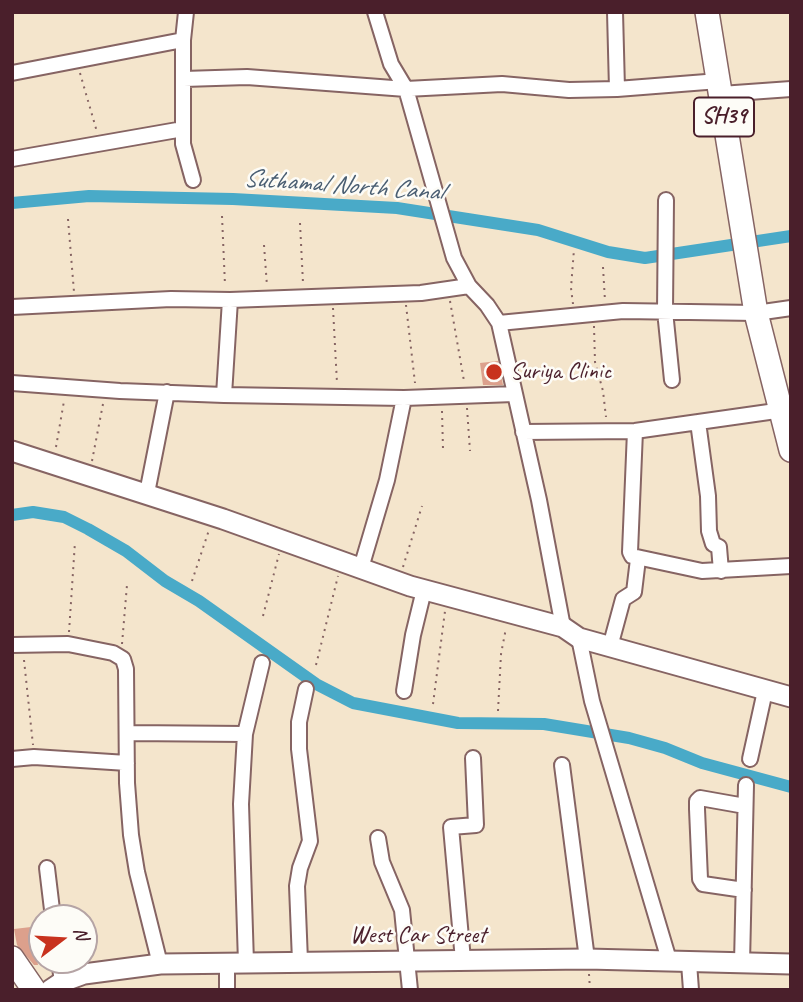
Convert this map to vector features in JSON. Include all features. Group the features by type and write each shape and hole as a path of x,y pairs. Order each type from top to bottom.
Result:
{"main road":[{"name":"SH39","path":"707,12 757,313 786,412 791,450"},
{"path":"12,958 34,990"}],"street":[{"path":"186,12 183,40 183,144 193,180"},
{"path":"374,12 391,64 406,89 454,258 470,286 487,304 499,323 571,633 669,960"},
{"path":"615,12 617,89"},
{"path":"12,73 183,40"},
{"path":"184,79 247,77 406,89 502,84 569,90 791,89"},
{"path":"12,159 183,130"},
{"path":"666,200 665,311 672,380"},
{"path":"12,307 171,299 228,300 405,294 470,286"},
{"path":"224,395 228,300"},
{"path":"499,323 599,313 757,313 791,308"},
{"path":"12,383 224,395 410,397 514,394"},
{"path":"147,493 167,391"},
{"path":"351,564 387,480 410,397"},
{"path":"523,432 635,431 786,412"},
{"path":"698,422 708,496 709,531 712,544 719,547 721,571"},
{"path":"635,431 632,556 702,572 791,566"},
{"path":"12,451 147,493 424,590 509,613 610,647 791,697"},
{"path":"610,647 623,599 634,592 638,559"},
{"path":"404,691 424,590"},
{"path":"17,645 68,644 113,653 123,659 126,669 131,835 137,872 160,964"},
{"path":"227,990 237,963 245,734 262,663"},
{"path":"300,961 297,886 300,868 310,841 299,749 299,722 306,689"},
{"path":"750,759 765,691"},
{"path":"128,733 245,734"},
{"path":"12,760 34,757 127,763"},
{"path":"463,960 451,827 476,825 473,758"},
{"path":"562,765 587,958"},
{"path":"742,963 746,785"},
{"path":"744,890 703,884 700,880 697,801 700,798 745,806"},
{"path":"378,838 382,862 402,910 410,990"},
{"path":"47,868 51,904"},
{"name":"West Car Street","path":"56,986 85,974 160,964 587,958 791,964"},
{"path":"689,963 691,990"}],"path":[{"path":"77,62 100,143"},
{"path":"222,216 228,300"},
{"path":"68,219 75,303"},
{"path":"300,223 304,298"},
{"path":"264,245 268,298"},
{"path":"574,249 571,288 574,315"},
{"path":"603,267 595,362 603,391 607,432"},
{"path":"447,289 466,395 470,451"},
{"path":"405,294 410,397"},
{"path":"333,297 338,396"},
{"path":"54,464 66,386"},
{"path":"88,474 105,390"},
{"path":"441,396 443,449"},
{"path":"399,582 422,506"},
{"path":"192,581 214,516"},
{"path":"263,616 282,540"},
{"path":"68,644 75,542"},
{"path":"316,665 351,564"},
{"path":"123,659 127,585"},
{"path":"433,704 447,597"},
{"path":"498,710 501,654 509,613"},
{"path":"17,645 34,757"}],"building":[{"path":"498,361 503,385 483,385 480,363"},
{"path":"28,927 28,958 17,945 14,929"}],"waterway":[{"name":"Suthamal North Canal","path":"12,203 89,196 233,199 397,208 538,230 608,252 645,258 791,236"},
{"path":"12,515 33,512 64,517 88,529 126,551 165,581 199,601 316,684 353,703 458,723 544,724 629,738 665,748 702,763 791,787"}],"place":[{"name":"Suriya Clinic","path":"494,372"}]}
